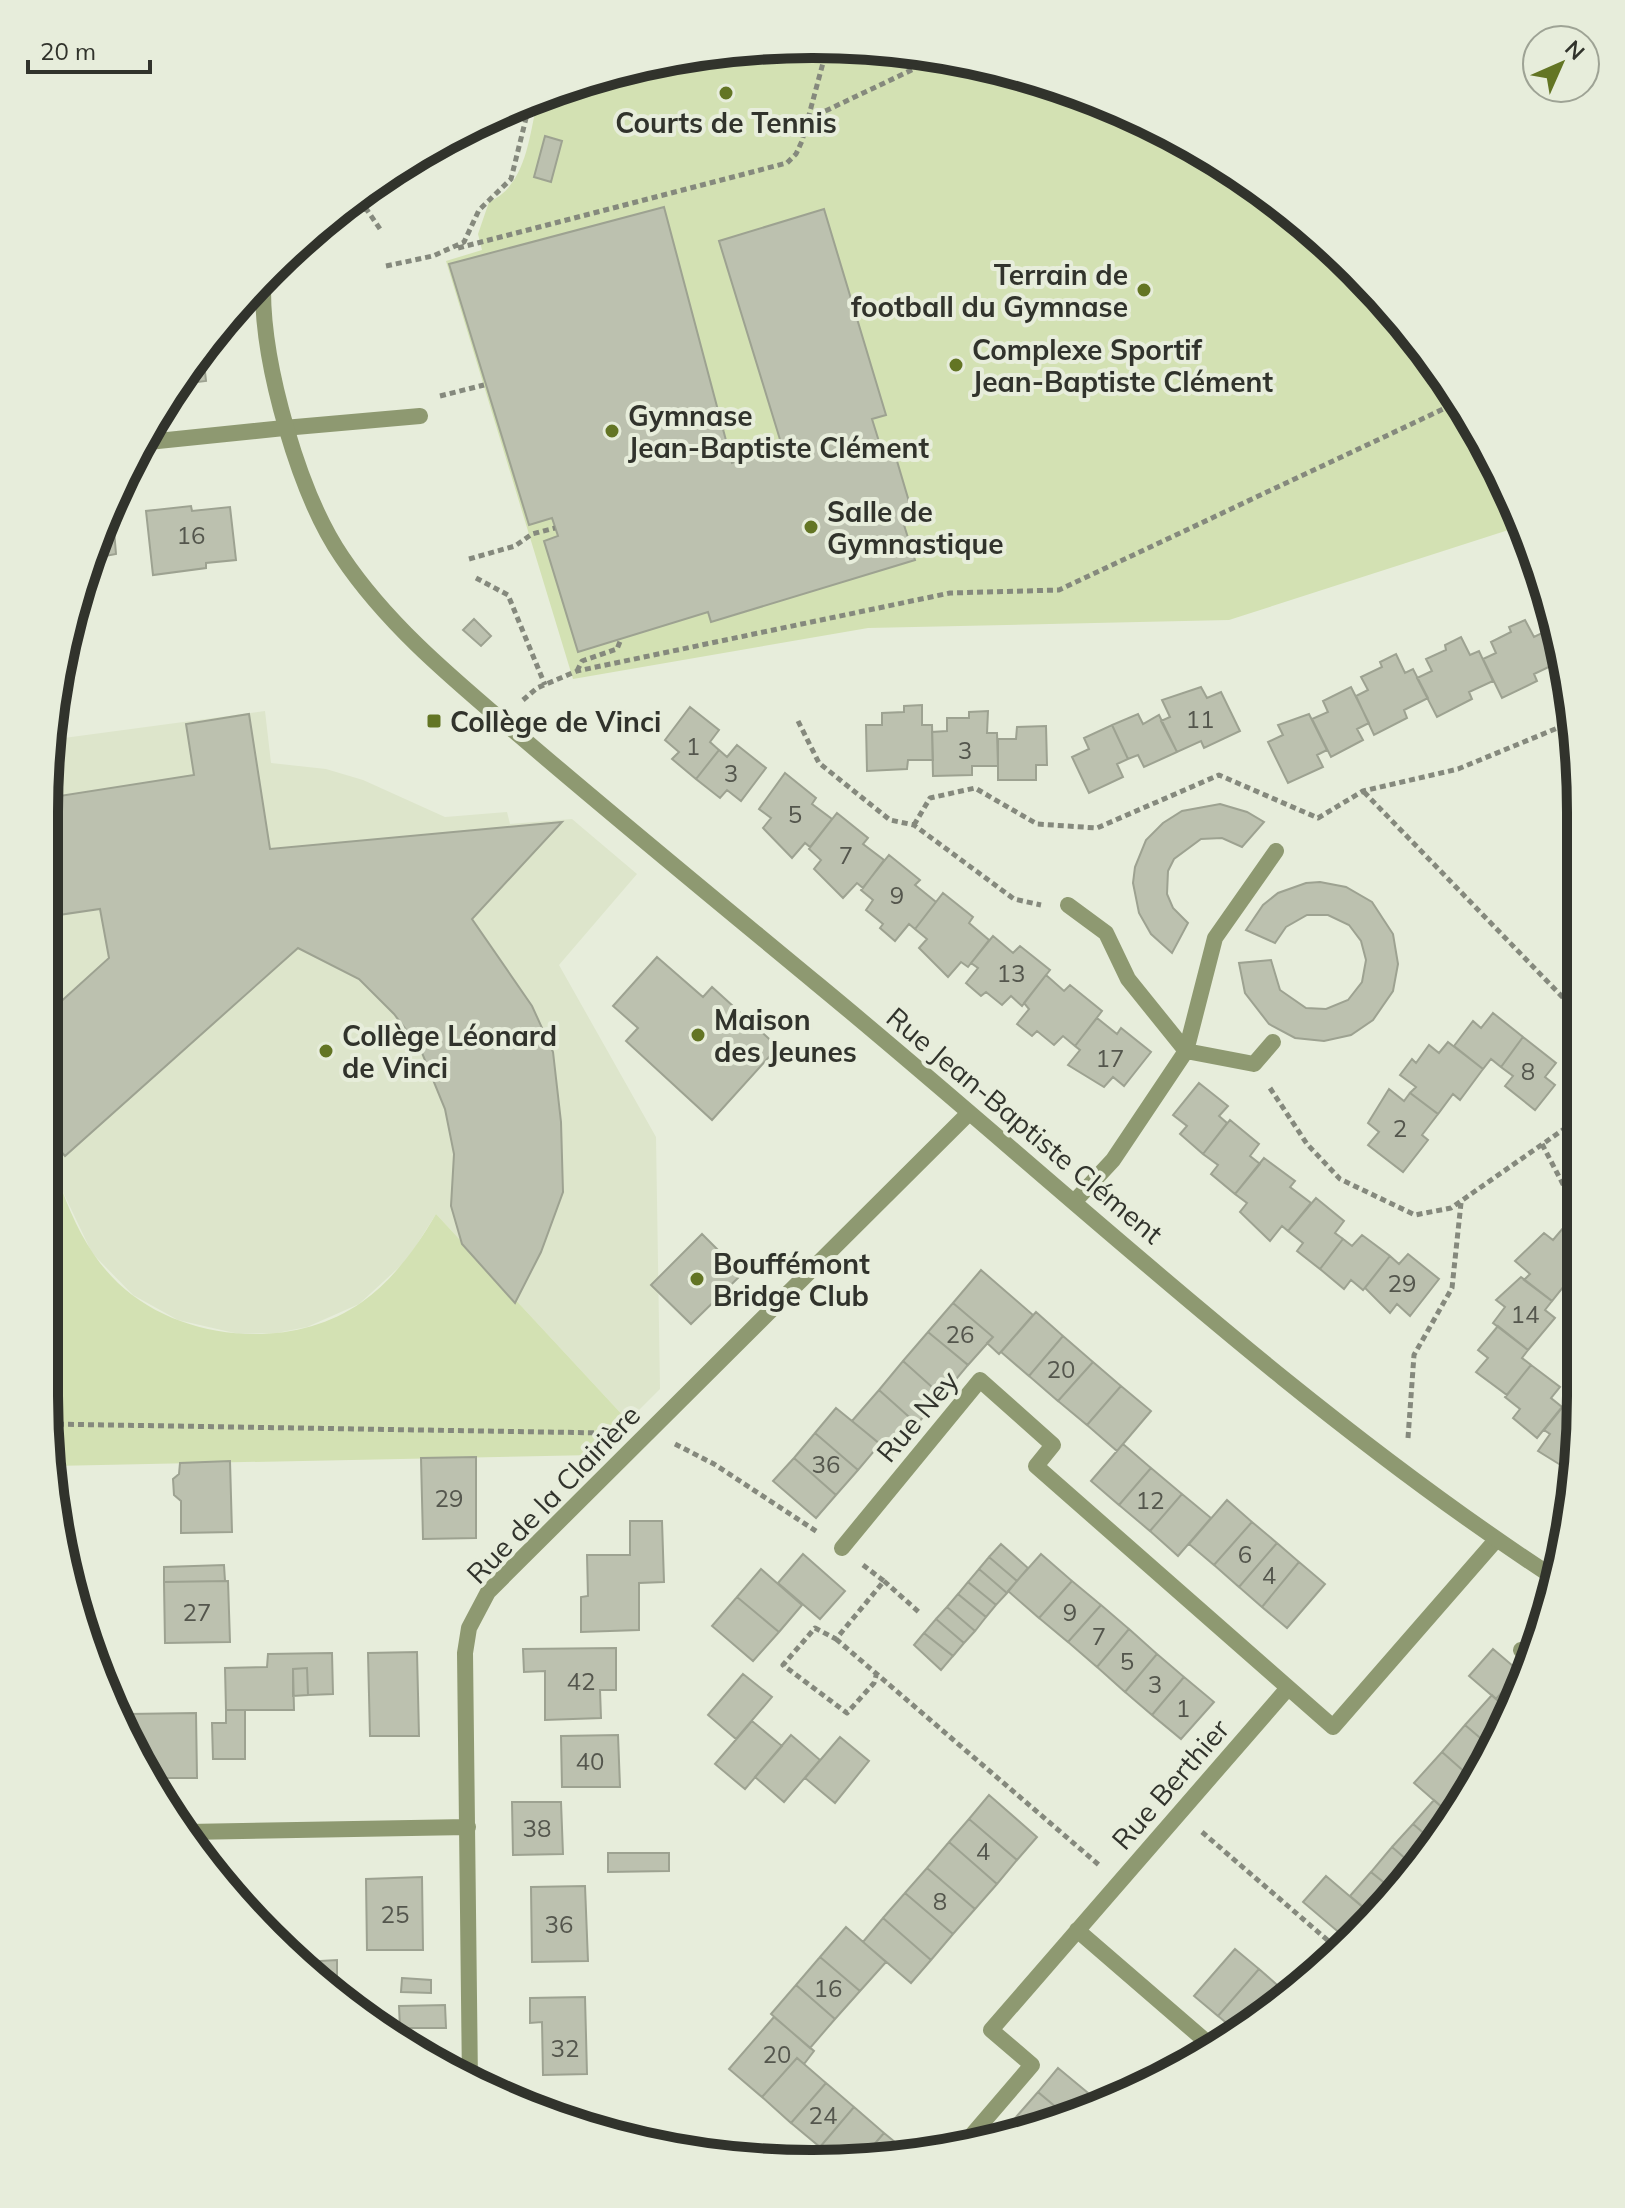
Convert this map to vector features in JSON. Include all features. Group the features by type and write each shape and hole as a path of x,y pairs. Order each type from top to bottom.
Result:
{"street":[{"name":"Rue Jean-Baptiste Clément","path":"264,295 268,343 284,428 340,555 397,625 502,720 1074,1202 1394,1463 1496,1540 1546,1572"},
{"path":"156,441 420,416"},
{"path":"1074,1202 1113,1160 1186,1051 1215,938 1276,851"},
{"path":"1068,905 1106,933 1128,979 1186,1051 1254,1064 1273,1042"},
{"name":"Rue de la Clairière","path":"470,2067 465,1653 477,1609 488,1592 969,1113"},
{"name":"Rue Ney","path":"842,1548 980,1380 1053,1445 1036,1466 1288,1688"},
{"path":"1288,1688 1333,1727 1496,1540"},
{"name":"Rue Berthier","path":"974,2132 1032,2065 991,2030 1288,1688"},
{"path":"197,1832 468,1827"},
{"path":"1077,1930 1204,2040"}],"path":[{"path":"802,141 824,58"},
{"path":"386,266 787,163 821,113 921,66"},
{"path":"458,248 479,210 511,179 527,114"},
{"path":"361,208 367,210 380,229"},
{"path":"431,398 484,385"},
{"path":"502,720 545,685 577,671 950,593 1059,590 1448,407"},
{"path":"469,559 515,546 532,534 555,528"},
{"path":"476,578 508,595 545,685"},
{"path":"577,671 582,661 617,649 621,639"},
{"path":"798,721 819,763 890,820 914,825 1014,899 1035,905 1068,905"},
{"path":"914,825 930,798 975,788 1037,824 1097,828 1219,775 1318,818 1363,791 1458,769 1562,727"},
{"path":"1363,791 1567,1002"},
{"path":"1254,1064 1307,1144 1340,1179 1415,1215 1451,1208 1567,1127"},
{"path":"1542,1144 1567,1192"},
{"path":"1394,1463 1408,1446 1414,1355 1452,1288 1461,1202"},
{"path":"59,1424 647,1434 714,1464 842,1548 921,1614"},
{"path":"836,1639 884,1581"},
{"path":"877,1672 874,1683 847,1713 783,1665 815,1628 836,1639 877,1672 1119,1882"},
{"path":"1180,1813 1331,1943"}],"shaded area":[{"name":"Collège Léonard de Vinci","path":"265,711 271,763 326,769 363,780 445,817 507,812 510,824 572,819 637,874 559,965 656,1137 660,1389 628,1421 436,1214 407,1260 359,1304 307,1327 277,1333 239,1334 178,1320 133,1295 92,1253 62,1190 58,1191 58,812 62,738"}],"green space":[{"name":"Complexe Sportif Jean-Baptiste Clément","path":"812,58 911,64 1008,84 1101,115 1190,159 1232,185 1310,245 1346,279 1380,315 1440,393 1466,435 1512,529 1229,620 868,628 573,679 446,261 482,250 478,234 489,202 511,184 529,143 536,111 570,98 665,72 763,60"},
{"path":"62,1190 72,1216 100,1262 118,1283 143,1303 172,1318 204,1328 237,1333 270,1334 303,1328 334,1318 362,1302 404,1262 436,1214 628,1421 594,1455 62,1466 58,1396 58,1191"}],"building":[{"path":"545,136 562,141 551,182 534,177"},
{"name":"Gymnase Jean-Baptiste Clément","path":"664,207 732,463 782,446 719,241 824,209 886,415 872,419 881,448 892,444 910,505 899,509 915,560 711,622 708,612 578,652 544,541 558,536 552,518 529,525 449,264"},
{"path":"204,366 206,381 192,383"},
{"path":"191,506 192,511 230,507 236,560 206,563 206,568 153,575 146,511"},
{"path":"114,527 116,554 103,556"},
{"path":"474,619 491,636 481,646 463,630"},
{"path":"1525,620 1534,637 1542,633 1553,665 1534,674 1537,681 1502,698 1483,659 1496,653 1491,642 1511,632 1509,627"},
{"path":"1461,637 1470,655 1479,651 1493,681 1469,692 1472,699 1437,717 1417,678 1432,671 1426,659 1446,650 1445,645"},
{"path":"1396,654 1405,673 1413,669 1428,698 1404,710 1407,718 1374,735 1356,696 1368,690 1361,677 1382,667 1380,662"},
{"path":"1201,687 1207,698 1221,692 1240,731 1204,748 1201,741 1177,752 1161,721 1170,717 1162,700"},
{"path":"1351,687 1369,723 1357,729 1363,740 1331,757 1312,719 1328,712 1323,701"},
{"path":"922,705 922,725 932,725 933,760 908,760 907,769 867,771 866,725 882,725 882,713 904,712 904,706"},
{"path":"690,707 719,730 710,742 719,750 696,779 672,759 679,752 665,740"},
{"path":"988,711 987,733 997,733 998,766 972,766 972,775 933,776 932,732 947,731 947,718 969,718 969,712"},
{"path":"249,714 270,849 562,822 472,919 532,1006 553,1052 561,1122 563,1192 541,1252 515,1303 462,1244 451,1206 454,1154 445,1109 420,1048 394,1014 359,979 298,948 65,1156 58,1148 58,1004 109,958 100,909 58,915 59,796 194,775 186,724"},
{"path":"1138,714 1143,724 1159,715 1177,752 1144,767 1138,755 1128,759 1112,725"},
{"path":"1309,714 1327,750 1317,755 1323,767 1288,783 1268,742 1283,735 1278,725"},
{"path":"1112,725 1128,759 1117,764 1123,777 1089,793 1072,757 1089,749 1084,738"},
{"path":"1046,726 1047,765 1036,765 1036,780 998,780 998,739 1016,739 1017,727"},
{"path":"737,745 766,768 741,801 727,790 720,798 696,779 719,750 727,757"},
{"path":"785,773 816,798 812,804 832,819 810,847 805,843 792,858 763,828 771,818 759,809"},
{"path":"1220,804 1247,812 1264,822 1242,847 1222,838 1201,839 1174,859 1168,871 1167,894 1173,908 1188,923 1172,953 1151,934 1139,913 1133,883 1135,867 1146,840 1163,823 1182,811"},
{"path":"837,813 868,838 863,844 884,860 863,888 857,883 843,898 814,869 821,860 809,849"},
{"path":"889,855 920,880 915,885 936,902 915,929 909,924 895,941 880,928 883,924 866,910 873,900 861,890"},
{"path":"1306,883 1346,887 1372,902 1393,934 1398,964 1393,991 1373,1020 1351,1035 1324,1041 1295,1038 1269,1024 1245,993 1239,963 1271,960 1280,990 1306,1008 1326,1009 1348,1000 1362,982 1366,960 1361,941 1349,925 1328,915 1307,915 1286,927 1275,943 1246,930 1263,905 1278,893"},
{"path":"943,893 973,917 969,923 989,940 968,967 961,962 948,977 919,948 927,939 915,929"},
{"path":"993,936 1013,953 1020,946 1050,970 1022,1006 1011,996 1002,1005 986,992 981,996 966,983 978,968 971,963"},
{"name":"Maison des Jeunes","path":"657,957 703,997 712,987 778,1047 712,1120 626,1041 638,1028 613,1006"},
{"path":"1046,975 1064,991 1070,985 1102,1011 1075,1046 1063,1036 1054,1045 1037,1031 1032,1036 1017,1024 1029,1009 1024,1003"},
{"path":"1493,1013 1523,1037 1501,1067 1491,1059 1483,1069 1454,1046 1473,1021 1481,1028"},
{"path":"1097,1018 1117,1034 1121,1028 1151,1052 1124,1086 1113,1077 1104,1087 1068,1065 1080,1050 1075,1046"},
{"path":"1523,1037 1556,1063 1545,1077 1555,1085 1535,1110 1505,1086 1513,1076 1501,1067"},
{"path":"1448,1042 1483,1069 1460,1100 1453,1094 1438,1114 1410,1093 1416,1087 1400,1075 1412,1059 1416,1063 1429,1045 1439,1053"},
{"path":"1199,1083 1228,1106 1219,1116 1227,1123 1203,1154 1180,1134 1187,1126 1173,1115"},
{"path":"1389,1089 1404,1101 1410,1093 1438,1114 1422,1135 1428,1140 1403,1172 1368,1145 1379,1132 1368,1123"},
{"path":"1230,1120 1259,1144 1250,1156 1260,1164 1235,1194 1211,1174 1218,1165 1203,1154"},
{"path":"1264,1158 1295,1181 1290,1187 1311,1203 1288,1231 1282,1226 1270,1241 1240,1212 1247,1203 1235,1194"},
{"path":"1316,1198 1344,1221 1335,1233 1343,1239 1320,1269 1297,1251 1303,1243 1288,1231"},
{"path":"1563,1228 1567,1231 1567,1282 1552,1301 1524,1280 1530,1274 1515,1261 1544,1233 1553,1240"},
{"name":"Bouffémont Bridge Club","path":"702,1234 742,1274 691,1324 651,1285"},
{"path":"1362,1235 1390,1256 1363,1290 1351,1280 1344,1289 1320,1269 1343,1239 1352,1246"},
{"path":"1408,1254 1439,1279 1410,1316 1397,1304 1390,1313 1365,1288 1390,1256 1399,1264"},
{"path":"981,1270 1033,1315 999,1354 987,1343 993,1337 953,1303"},
{"path":"1521,1277 1552,1301 1545,1310 1555,1318 1528,1350 1493,1323 1505,1307 1496,1300"},
{"path":"953,1303 993,1337 968,1365 928,1332"},
{"path":"1036,1312 1063,1336 1029,1376 1001,1352"},
{"path":"1498,1326 1528,1350 1522,1358 1531,1365 1507,1395 1476,1372 1488,1358 1478,1350"},
{"path":"928,1332 968,1365 942,1396 903,1361"},
{"path":"1063,1336 1093,1362 1058,1401 1029,1376"},
{"path":"903,1361 942,1396 917,1424 879,1390"},
{"path":"1093,1362 1121,1386 1087,1425 1058,1401"},
{"path":"1531,1365 1560,1387 1551,1398 1562,1407 1537,1438 1513,1418 1520,1409 1505,1397"},
{"path":"1121,1386 1151,1411 1117,1451 1087,1425"},
{"path":"879,1390 917,1424 892,1454 852,1421"},
{"path":"1567,1405 1563,1467 1538,1451 1550,1434 1544,1430"},
{"path":"836,1408 880,1444 858,1470 815,1433"},
{"path":"815,1433 858,1470 836,1495 794,1458"},
{"path":"1123,1444 1151,1468 1119,1505 1091,1481"},
{"path":"476,1457 476,1538 423,1539 421,1458"},
{"path":"794,1458 836,1495 816,1518 773,1481"},
{"path":"230,1461 232,1532 181,1533 181,1501 174,1495 173,1479 179,1474 180,1463"},
{"path":"1151,1468 1182,1494 1150,1531 1119,1505"},
{"path":"1182,1494 1211,1518 1178,1556 1150,1531"},
{"path":"1227,1500 1252,1522 1214,1565 1189,1544"},
{"path":"630,1521 662,1521 664,1582 639,1583 639,1630 581,1632 581,1597 588,1596 587,1555 630,1555"},
{"path":"1252,1522 1277,1543 1239,1587 1214,1565"},
{"path":"1277,1543 1299,1562 1262,1607 1239,1587"},
{"path":"1001,1544 1028,1568 1017,1581 989,1557"},
{"path":"803,1554 845,1591 820,1619 778,1583"},
{"path":"1041,1554 1072,1581 1039,1618 1008,1591"},
{"path":"989,1557 1017,1581 1007,1593 979,1569"},
{"path":"1299,1562 1325,1584 1287,1628 1262,1607"},
{"path":"224,1565 225,1581 164,1582 164,1567"},
{"path":"761,1569 802,1605 779,1632 737,1597"},
{"path":"979,1569 1007,1593 996,1605 968,1582"},
{"path":"228,1581 230,1642 165,1643 164,1582"},
{"path":"1072,1581 1101,1605 1068,1642 1039,1618"},
{"path":"968,1582 996,1605 986,1617 958,1594"},
{"path":"958,1594 986,1617 975,1631 947,1607"},
{"path":"737,1597 779,1632 753,1661 712,1626"},
{"path":"1101,1605 1129,1629 1097,1667 1068,1642"},
{"path":"947,1607 975,1631 964,1643 936,1619"},
{"path":"936,1619 964,1643 953,1656 924,1633"},
{"path":"1129,1629 1157,1654 1125,1692 1097,1667"},
{"path":"924,1633 953,1656 941,1670 914,1645"},
{"path":"616,1648 616,1690 600,1690 601,1718 545,1720 545,1671 524,1672 523,1649"},
{"path":"1493,1649 1516,1668 1510,1683 1496,1699 1469,1676"},
{"path":"417,1652 419,1736 370,1736 368,1653"},
{"path":"332,1653 333,1694 308,1695 307,1668 293,1669 294,1710 226,1710 225,1668 267,1667 268,1654"},
{"path":"1157,1654 1184,1677 1152,1715 1125,1692"},
{"path":"307,1668 308,1695 293,1696 293,1669"},
{"path":"743,1674 772,1697 736,1739 708,1715"},
{"path":"1184,1677 1214,1702 1181,1739 1152,1715"},
{"path":"1510,1683 1501,1703 1496,1699"},
{"path":"1492,1695 1501,1703 1483,1740 1465,1725"},
{"path":"226,1710 245,1710 245,1759 213,1759 212,1723 226,1723"},
{"path":"196,1713 197,1778 162,1778 129,1714"},
{"path":"752,1721 782,1746 745,1789 715,1764"},
{"path":"1465,1725 1483,1740 1466,1773 1442,1752"},
{"path":"618,1735 620,1787 562,1787 561,1736"},
{"path":"791,1735 820,1760 784,1802 755,1777"},
{"path":"840,1737 869,1761 835,1803 805,1778"},
{"path":"1442,1752 1466,1773 1444,1809 1414,1783"},
{"path":"989,1795 1037,1837 1017,1860 969,1819"},
{"path":"1434,1800 1444,1809 1426,1835 1413,1824"},
{"path":"512,1802 561,1802 563,1854 513,1855"},
{"path":"969,1819 1017,1860 997,1884 949,1842"},
{"path":"1413,1824 1426,1835 1407,1860 1392,1847"},
{"path":"949,1842 997,1884 975,1909 927,1868"},
{"path":"1392,1847 1407,1860 1387,1885 1371,1872"},
{"path":"608,1853 669,1853 669,1871 608,1872"},
{"path":"927,1868 975,1909 953,1934 905,1893"},
{"path":"1371,1872 1387,1885 1365,1909 1350,1896"},
{"path":"1326,1876 1365,1909 1341,1934 1303,1902"},
{"path":"422,1877 423,1950 367,1950 366,1879"},
{"path":"585,1886 588,1961 532,1962 531,1887"},
{"path":"905,1893 953,1934 931,1960 883,1918"},
{"path":"883,1918 931,1960 911,1983 863,1942"},
{"path":"846,1927 886,1962 860,1991 820,1957"},
{"path":"1235,1949 1259,1969 1218,2016 1194,1996"},
{"path":"820,1957 860,1991 835,2019 796,1985"},
{"path":"337,1960 337,1981 315,1963 313,1961"},
{"path":"1259,1969 1280,1987 1229,2025 1218,2016"},
{"path":"402,1978 431,1980 431,1993 401,1992"},
{"path":"796,1985 835,2019 810,2048 771,2014"},
{"path":"585,1997 587,2074 543,2075 542,2022 530,2023 530,1998"},
{"path":"445,2005 446,2028 401,2028 399,2006"},
{"path":"774,2017 814,2051 804,2064 797,2058 762,2097 729,2069"},
{"path":"797,2058 826,2083 791,2123 762,2097"},
{"path":"1058,2068 1092,2096 1058,2109 1038,2092"},
{"path":"826,2083 854,2107 820,2147 791,2123"},
{"path":"1038,2092 1058,2109 1021,2120 1017,2116"},
{"path":"854,2107 884,2133 872,2147 823,2150 820,2147"},
{"path":"884,2133 898,2145 872,2147"}],"place":[{"name":"Courts de Tennis","path":"726,93"},
{"name":"Terrain de football du Gymnase","path":"1144,290"},
{"name":"Complexe Sportif Jean-Baptiste Clément","path":"956,365"},
{"name":"Gymnase Jean-Baptiste Clément","path":"612,431"},
{"name":"Salle de Gymnastique","path":"811,527"},
{"name":"Collège de Vinci","path":"434,721"},
{"name":"Maison des Jeunes","path":"698,1035"},
{"name":"Collège Léonard de Vinci","path":"326,1051"},
{"name":"Bouffémont Bridge Club","path":"697,1279"}]}
